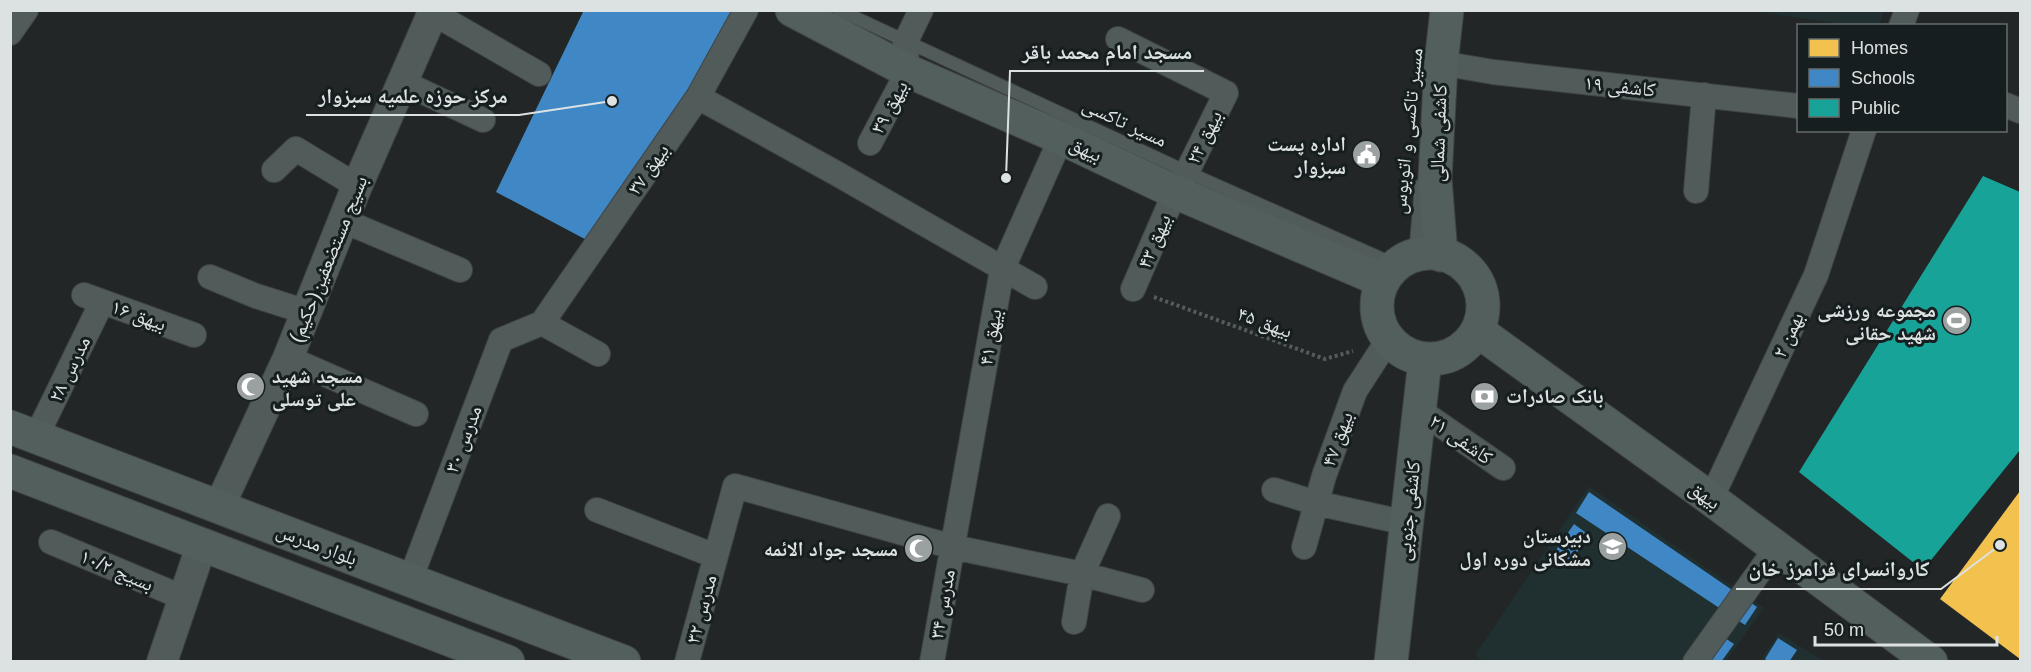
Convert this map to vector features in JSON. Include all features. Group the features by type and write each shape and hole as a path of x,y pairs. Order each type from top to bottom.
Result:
{"main road":[{"name":"بیهق","path":"792,10 907,57 1061,138 1408,264"},
{"name":"کاشفی شمالی","path":"1408,264 1435,179 1441,63 1447,10"},
{"path":"1450,256 1465,266 1476,279 1483,296 1483,314 1478,331 1468,344 1456,353 1425,360 1411,356 1399,350 1388,340 1380,326 1377,295 1408,264 1450,256"},
{"name":"بیهق","path":"1478,331 1777,547 1931,662"},
{"name":"کاشفی جنوبی","path":"1391,662 1425,360"},
{"name":"بلوار مدرس","path":"23,432 624,662"},
{"name":"بلوار مدرس","path":"10,471 497,657"},
{"path":"497,657 499,614"}],"street":[{"path":"10,33 26,10"},
{"name":"بیهق ۳۷","path":"542,323 698,98 746,10"},
{"name":"بیهق ۳۹","path":"870,143 907,57 921,10"},
{"path":"433,12 539,74"},
{"name":"بسیج مستضعفین(حکیم)","path":"219,507 288,358 357,186 433,12"},
{"name":"بیهق ۲۴","path":"1118,39 1226,93 1181,182"},
{"name":"کاشفی ۱۹","path":"1441,63 1493,72 1797,106"},
{"path":"402,82 483,120"},
{"path":"1696,191 1704,95"},
{"path":"698,98 834,172 1035,287"},
{"name":"بهمن ۲","path":"1711,500 1816,275 1863,132"},
{"name":"بیهق ۴۱","path":"952,547 1002,270 1061,138"},
{"path":"274,170 296,149 357,186"},
{"name":"بیهق ۴۳","path":"1133,289 1181,182"},
{"path":"344,221 460,270"},
{"path":"210,277 256,296 294,308 304,315"},
{"name":"بیهق ۱۶","path":"93,298 194,335"},
{"name":"مدرس ۲۸","path":"23,432 93,298"},
{"path":"542,323 598,354"},
{"name":"مدرس ۳۰","path":"410,580 501,340 542,323"},
{"name":"بیهق ۴۷","path":"1304,547 1316,503 1355,391 1388,340"},
{"path":"288,358 416,414"},
{"name":"کاشفی ۲۱","path":"1419,410 1503,468"},
{"name":"مدرس ۳۲","path":"687,662 735,486 952,547"},
{"path":"1274,490 1316,503 1407,523"},
{"path":"597,510 715,556"},
{"path":"1074,622 1082,574 1108,516"},
{"name":"بسیج ۱۰/۲","path":"51,542 184,598"},
{"path":"162,662 202,544"},
{"path":"952,547 1082,574 1142,590"},
{"name":"مدرس ۳۴","path":"932,662 952,547"},
{"path":"1695,662 1777,547"}],"lane":[{"name":"مسیر تاکسی","path":"839,10 907,57 1181,182"},
{"name":"مسیر تاکسی و اتوبوس","path":"1408,264 1439,10"}],"path":[{"name":"بیهق ۴۵","path":"1133,289 1325,359 1388,340"}],"shaded area":[{"path":"1754,11 1884,11 1880,24 1839,24"},
{"name":"دبیرستان مشکانی دوره اول","path":"1589,486 1764,608 1726,661 1484,662 1475,655"},
{"path":"1779,633 1824,661 1759,662"}],"building: Homes":[{"path":"2020,491 2020,659 1940,599"}],"building: Schools":[{"path":"584,10 739,10 596,245 496,192"},
{"path":"1589,492 1757,607 1745,625 1576,513"},
{"path":"1574,524 1589,535 1571,561 1556,550"},
{"path":"1713,630 1734,644 1721,662 1710,662 1697,651"},
{"path":"1778,638 1797,650 1789,662 1769,662 1765,659"}],"building: Public":[{"name":"مجموعه ورزشی شهید حقانی","path":"1983,176 2020,192 2020,450 1923,570 1799,472"}],"place":[{"name":"مرکز حوزه علمیه سبزوار","path":"612,101"},
{"name":"اداره پست سبزوار","path":"1367,155"},
{"name":"مسجد امام محمد باقر","path":"1006,178"},
{"name":"مجموعه ورزشی شهید حقانی","path":"1957,321"},
{"name":"مسجد شهید علی توسلی","path":"251,387"},
{"name":"بانک صادرات","path":"1485,396"},
{"name":"کاروانسرای فرامرز خان","path":"2000,545"},
{"name":"دبیرستان مشکانی دوره اول","path":"1612,547"},
{"name":"مسجد جواد الائمه","path":"919,549"}]}
